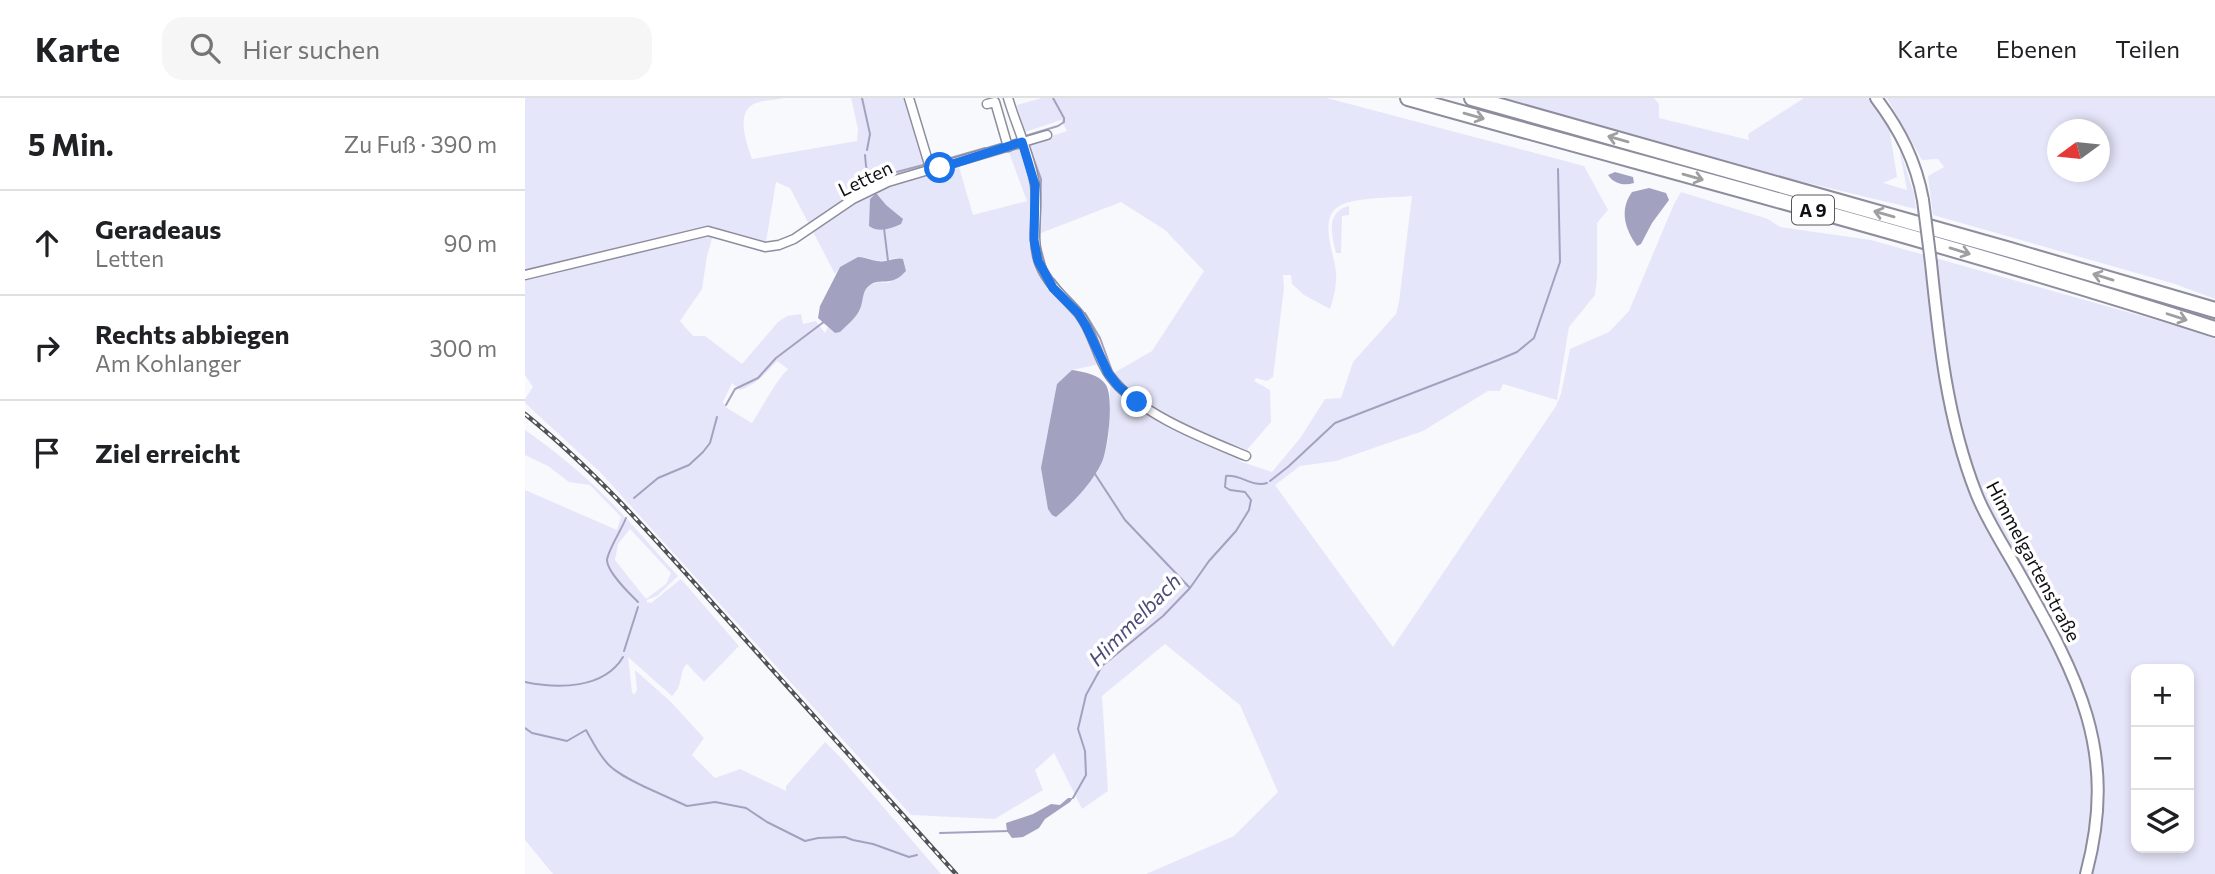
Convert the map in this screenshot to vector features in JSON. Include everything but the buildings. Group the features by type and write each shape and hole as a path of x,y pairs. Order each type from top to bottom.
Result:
{"highway":[{"name":"A 9","path":"1408,98 1897,232 2098,291 2215,329"},
{"name":"A 9","path":"1472,98 2215,310"}],"street":[{"path":"909,98 931,171"},
{"path":"1008,98 1035,185 1034,240 1038,261 1053,288 1078,313 1108,373 1118,386 1137,402 1205,439 1247,456"},
{"name":"Himmelgartenstraße","path":"1876,98 1891,118 1917,171 1948,394 1969,473 2000,541 2068,663 2090,724 2097,774 2097,820 2086,874"},
{"path":"987,104 995,102 1008,147"},
{"name":"Letten","path":"525,275 708,231 765,247 779,245 795,239 870,189 902,177 931,171 1047,135"}],"shaded area":[{"path":"525,98 784,98 756,103 745,113 744,128 752,159 857,141 858,129 851,98 906,98 927,168 957,160 973,215 1027,201 1008,150 1067,131 1061,120 1025,132 1017,105 1042,98 1327,98 1584,166 1608,210 1597,223 1595,295 1569,327 1557,400 1503,384 1500,391 1488,391 1423,431 1336,461 1300,466 1275,485 1393,647 1556,406 1570,349 1609,332 1629,311 1681,192 1768,219 1780,227 1871,240 2188,329 2215,339 2215,874 1146,874 1234,836 1278,792 1240,705 1165,644 1102,696 1108,791 1082,809 1054,753 1035,770 1043,790 995,819 911,815 600,472 525,403 533,387 525,375","holes":["776,182 790,188 835,274 840,267 863,257 880,261 903,259 906,271 888,283 869,285 863,294 859,311 835,333 828,327 825,333 816,321 803,324 801,314 787,316 778,322 742,364 705,336 693,336 680,321 702,289 713,235 709,227 766,242","1412,196 1396,314 1353,362 1341,398 1325,399 1301,437 1272,472 1242,462 1212,443 1215,439 1247,450 1271,422 1270,390 1254,381 1256,378 1267,381 1273,377 1284,288 1283,275 1291,275 1292,284 1304,295 1330,309 1336,277 1329,233 1331,215 1337,208 1354,201","1121,202 1165,230 1204,271 1152,351 1112,374 1108,442 1094,475 1063,511 1072,370 1100,364 1089,335 1036,260 1032,243 1041,233","777,361 788,369 752,423 727,408 723,402 732,383 740,390 746,388"]},
{"path":"1495,98 1654,98 1659,104 1659,118 1749,140 1748,134 1804,98 1868,98 1889,127 1897,177 1883,183 1907,190 1899,147 1916,209 1742,167"},
{"path":"1887,98 2215,98 2215,299 2175,284 1933,215 1928,176 1944,167 1938,159 1922,160"},
{"path":"1615,172 1633,177 1634,183 1616,182 1608,175"},
{"path":"1649,188 1666,193 1669,200 1641,244 1637,246 1625,219 1626,206 1632,192"},
{"path":"876,193 903,219 901,224 881,230 869,226 870,199"},
{"path":"1349,206 1349,215 1342,216 1341,253 1336,253 1332,232 1333,219 1336,213"},
{"path":"858,257 881,261 903,259 906,271 891,281 870,285 865,290 861,308 853,320 840,332 835,333 818,318 820,306 840,267"},
{"path":"1072,370 1095,376 1106,385 1110,401 1108,435 1102,462 1093,477 1076,499 1056,517 1048,509 1041,468 1057,384"},
{"path":"525,430 578,471 626,518 610,553 627,519 678,576 647,602 651,603 681,579 739,646 704,682 687,664 679,687 672,696 628,657 634,695 637,690 635,670 671,702 704,738 692,755 715,778 740,769 786,791 786,786 825,742 941,874 553,874 525,840 525,490 617,530 621,517 590,485 569,482 548,466 525,455","holes":["630,529 671,573 666,584 646,599 615,560 618,544"]},
{"path":"1068,798 1073,798 1045,819 1039,828 1023,837 1012,838 1007,831 1006,823 1033,814 1051,804 1060,805"}],"waterway":[{"path":"862,98 870,134 867,150"},
{"path":"1025,136 1064,122 1053,98"},
{"path":"933,163 985,148"},
{"path":"1030,149 1041,179 1039,242 1046,268"},
{"path":"865,155 871,182"},
{"path":"870,181 927,164"},
{"name":"Himmelbach","path":"1270,481 1335,423 1517,352 1534,338 1560,262 1558,169"},
{"path":"884,228 888,261"},
{"path":"1054,279 1064,292"},
{"path":"1085,313 1100,338 1112,371"},
{"path":"726,405 735,389 758,378 776,358 825,321"},
{"path":"634,498 658,478 689,465 703,452 710,443 717,417"},
{"path":"1095,474 1125,520 1189,587"},
{"name":"Himmelbach","path":"1073,798 1086,775 1085,751 1078,729 1086,695 1102,666 1163,616 1190,588 1209,561 1236,531 1249,510 1251,500 1245,492 1225,487 1226,476 1257,484 1267,483"},
{"path":"626,518 607,560 614,576 638,602"},
{"path":"624,651 638,607"},
{"path":"525,682 566,686 592,681 615,668 623,657"},
{"name":"Himmelbach","path":"525,728 532,733 567,741 586,730 598,752 615,771 645,787"},
{"name":"Himmelbach","path":"645,787 687,806 715,802 746,808 805,841 845,837 909,857 917,855"},
{"name":"Himmelbach","path":"940,833 1009,831"}],"railway":[{"path":"525,414 576,458 647,531 956,874"}],"route":[{"path":"940,168 1022,142 1035,185 1034,240 1038,261 1053,288 1078,313 1108,373 1118,386 1137,402"}]}
